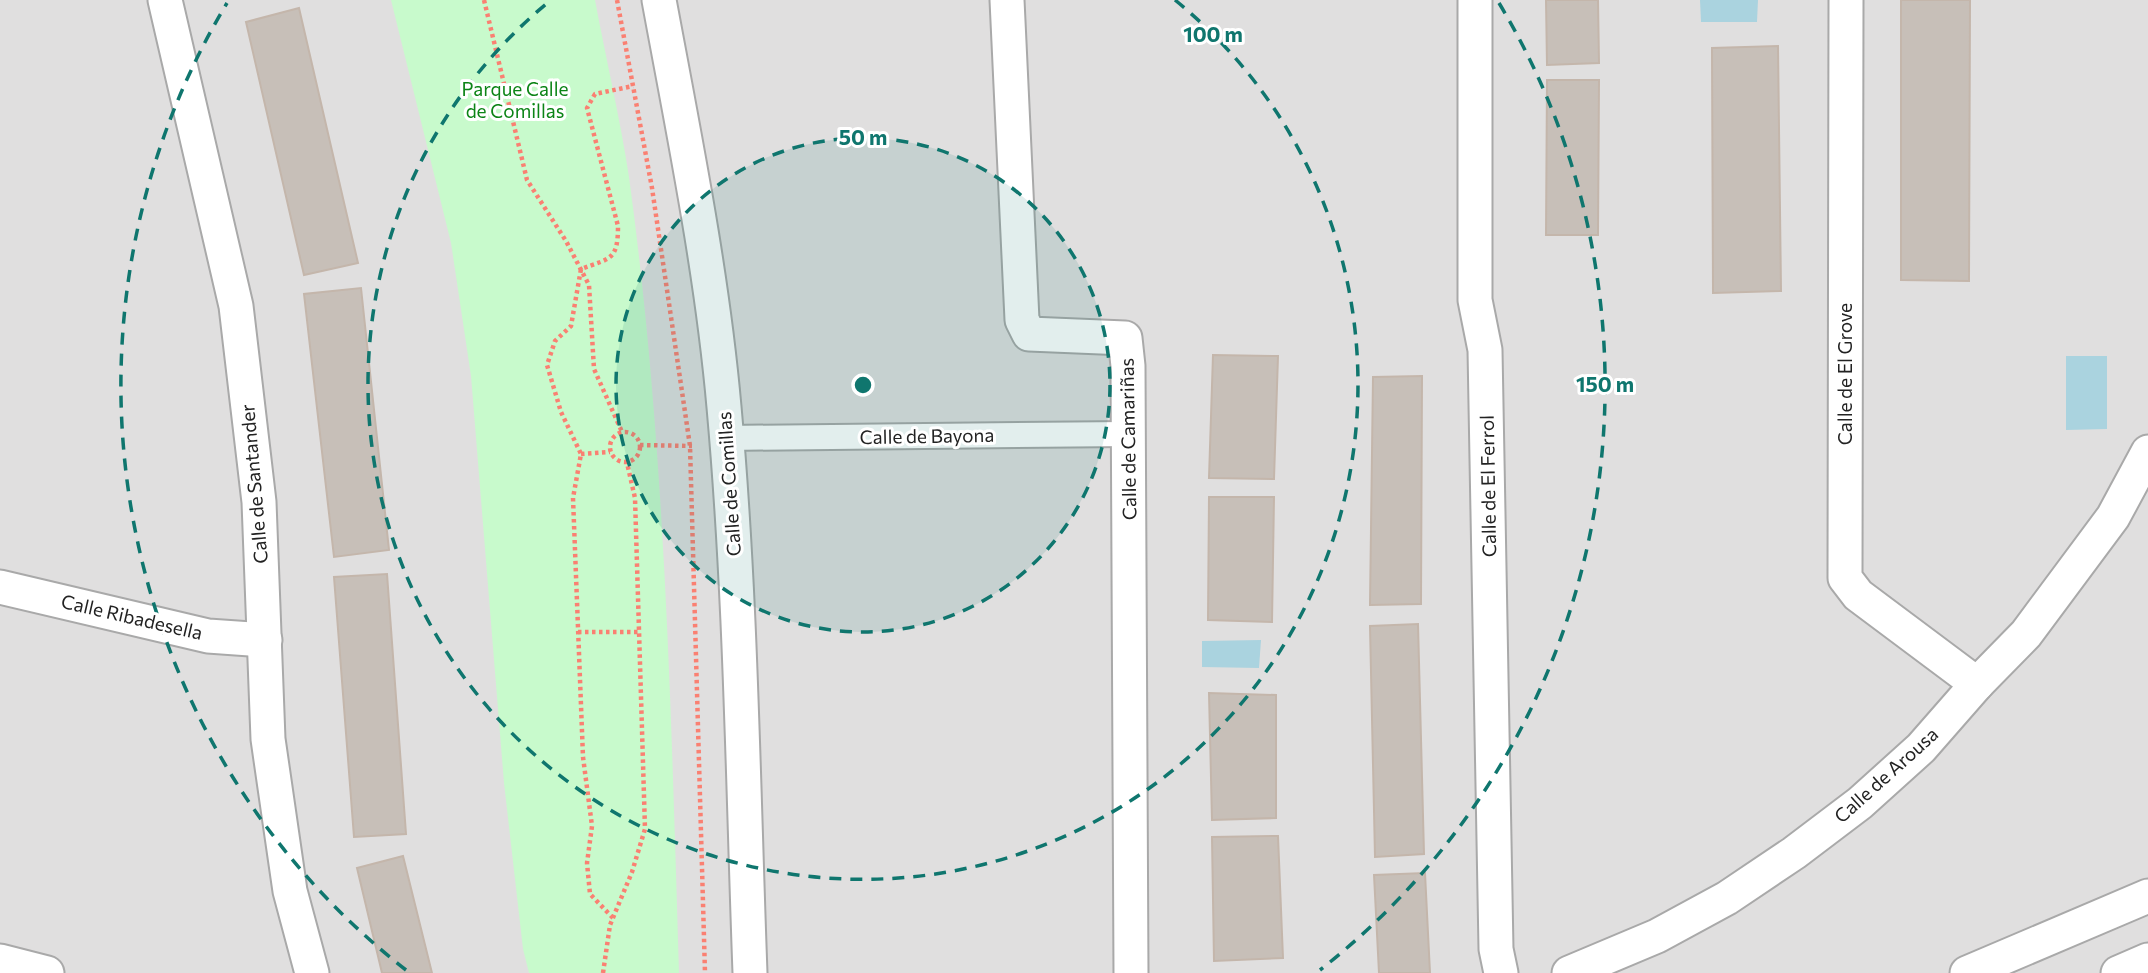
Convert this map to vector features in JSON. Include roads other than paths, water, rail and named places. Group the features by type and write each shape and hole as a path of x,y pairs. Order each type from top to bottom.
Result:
{"street":[{"name":"Calle de Santander","path":"165,0 236,306 259,502 268,739 290,891 312,973"},
{"name":"Calle de Comillas","path":"659,0 702,234 726,438 738,611 750,973"},
{"name":"Calle de Camariñas","path":"1007,0 1022,320 1029,334 1125,338 1129,433 1131,973"},
{"name":"Calle de El Ferrol","path":"1475,0 1475,300 1485,350 1496,949 1501,973"},
{"name":"Calle de El Grove","path":"1846,0 1844,578 1858,596 1977,684"},
{"name":"Calle de Bayona","path":"726,438 1129,433"},
{"name":"Calle de Arousa","path":"1569,973 1657,936 1727,898 1794,853 1860,803 1921,748 1977,684 2026,634 2113,517 2148,452"},
{"name":"Calle Ribadesella","path":"0,587 208,636 264,640"},
{"path":"1967,973 2148,896"},
{"path":"2118,973 2148,960"},
{"path":"0,961 47,973"}],"water":[{"path":"1700,0 1758,0 1757,22 1701,22"},
{"path":"2066,356 2107,356 2107,429 2066,430"},
{"path":"1261,640 1259,668 1202,667 1202,641"}],"park label":[{"name":"Parque Calle de Comillas","path":"515,100"}]}
